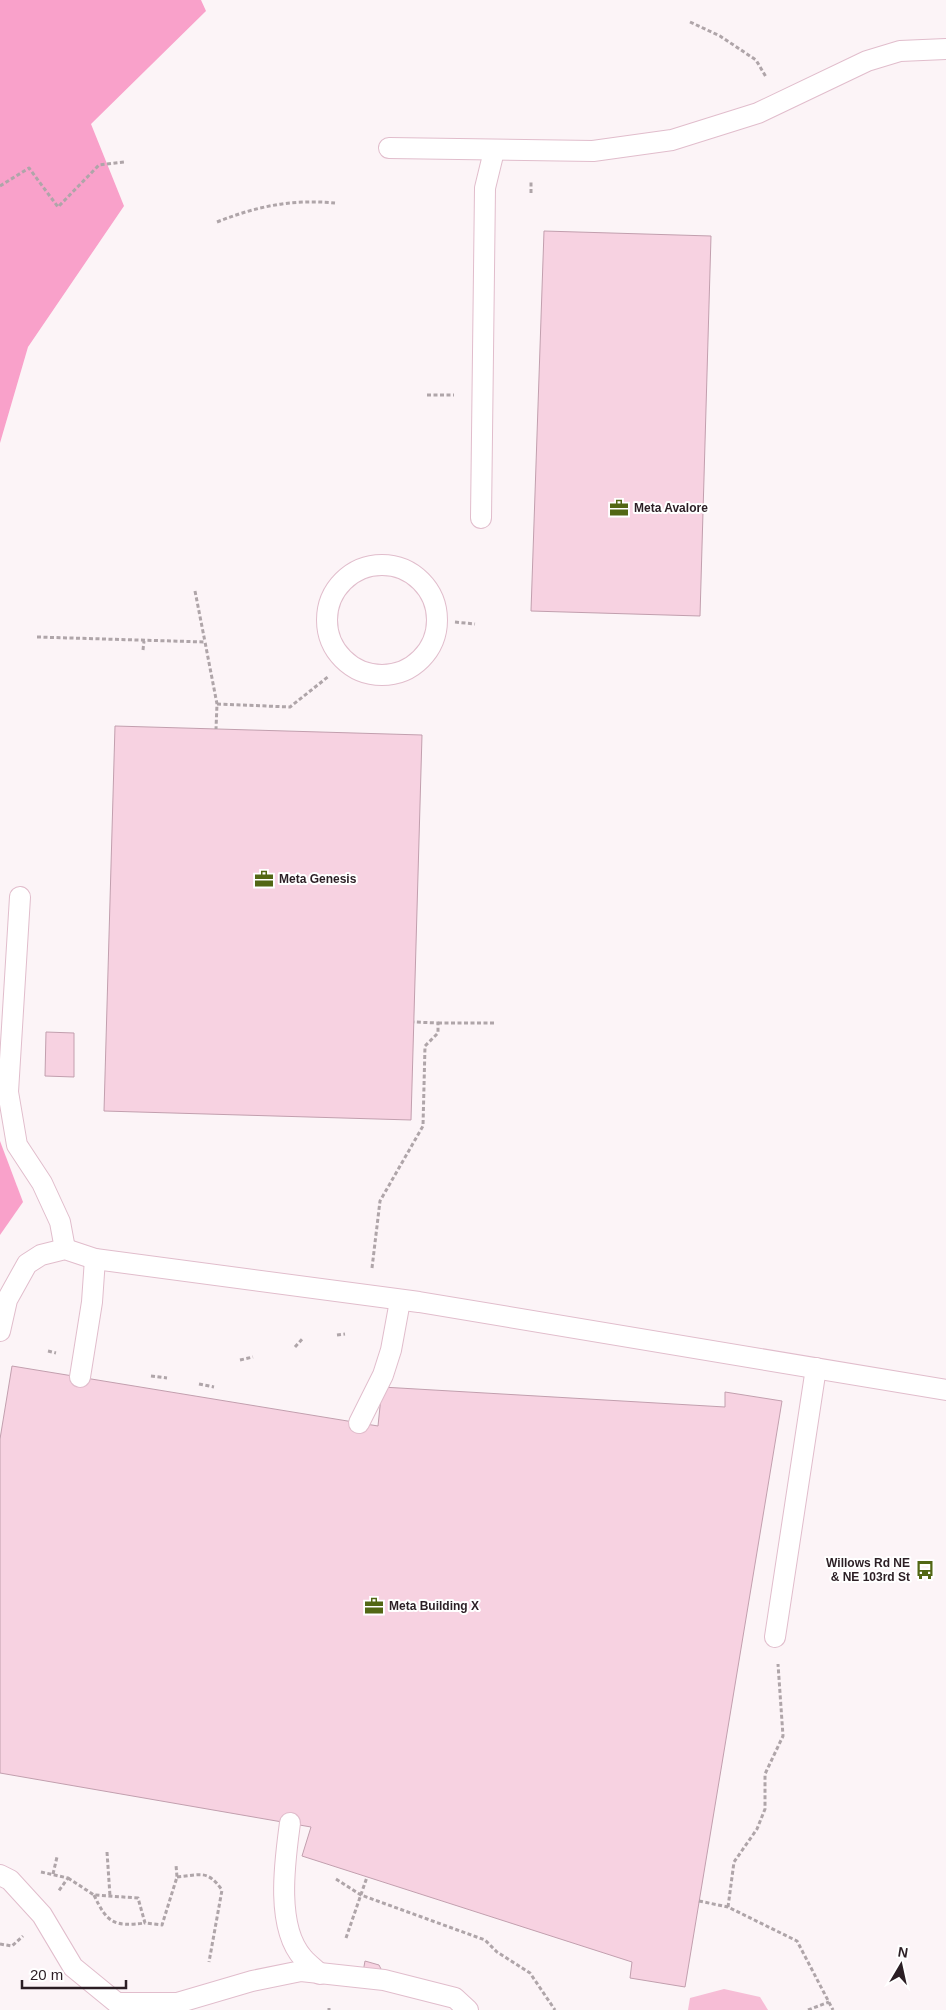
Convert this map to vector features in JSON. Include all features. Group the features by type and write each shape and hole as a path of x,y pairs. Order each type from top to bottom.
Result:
{"lane":[{"path":"389,148 593,151 672,140 758,113 867,61 900,51 946,49"},
{"path":"481,518 485,188 494,151"},
{"path":"382,565 399,568 415,575 421,581 435,603 437,620 434,637 426,652 414,664 399,672 382,675 363,671 346,662 334,647 328,629 328,610 334,592 347,577 364,568 382,565"},
{"path":"20,897 8,1092 17,1146 42,1183 60,1222 64,1249"},
{"path":"0,1331 7,1300 27,1264 42,1255 64,1249 96,1259 400,1301 946,1390"},
{"path":"80,1378 92,1302 96,1259"},
{"path":"359,1423 383,1375 392,1350 400,1301"},
{"path":"775,1637 816,1368"},
{"path":"290,1822 284,1868 288,1929 302,1957 320,1974"},
{"path":"0,1875 10,1880 42,1915 74,1967 117,2003 177,2003 252,1982 301,1971 384,1980 455,1998 468,2010"}],"path":[{"path":"690,22 720,36 756,60 766,77"},
{"path":"0,186 29,168 58,206 99,165 124,162"},
{"path":"531,181 531,193"},
{"path":"217,222 268,205 306,201 335,203"},
{"path":"427,395 456,395"},
{"path":"195,591 217,704 216,729"},
{"path":"455,622 474,624"},
{"path":"37,637 205,642"},
{"path":"143,650 144,641"},
{"path":"217,704 290,707 329,676"},
{"path":"414,1022 494,1023"},
{"path":"372,1268 380,1201 423,1126 425,1046 438,1033 438,1023"},
{"path":"337,1335 345,1334"},
{"path":"295,1347 303,1338"},
{"path":"48,1351 57,1353"},
{"path":"240,1360 254,1357"},
{"path":"151,1376 167,1378"},
{"path":"199,1384 214,1387"},
{"path":"728,1907 734,1862 757,1829 765,1809 765,1774 784,1736 775,1637"},
{"path":"107,1852 110,1896"},
{"path":"53,1874 57,1857"},
{"path":"68,1878 94,1895 104,1914 123,1926 145,1923 162,1925 177,1878 176,1865"},
{"path":"177,1878 207,1875 214,1879 222,1890 209,1962"},
{"path":"346,1938 367,1877"},
{"path":"336,1879 361,1895 485,1940 498,1952 530,1973 555,2010"},
{"path":"94,1895 138,1898 145,1923"},
{"path":"699,1901 728,1907 797,1941 833,2010"},
{"path":"0,1944 12,1946 25,1935"},
{"path":"808,2010 829,2002"}],"shaded area":[{"path":"0,0 201,0 206,11 91,124 124,206 28,347 0,443"},
{"path":"0,1141 23,1202 0,1235"},
{"path":"724,1989 760,1997 768,2010 688,2010 690,1998"}],"building":[{"name":"Meta Avalore","path":"544,231 711,236 700,616 531,611"},
{"name":"Meta Genesis","path":"115,726 422,735 411,1120 104,1111"},
{"path":"46,1032 74,1033 74,1077 45,1076"},
{"name":"Meta Building X","path":"12,1366 378,1426 382,1387 725,1407 725,1392 782,1401 685,1987 630,1978 632,1962 302,1856 311,1827 0,1773 0,1439"},
{"path":"365,1961 379,1965 381,1969 378,1972 363,1972"}],"place":[{"name":"Meta Avalore","path":"619,508"},
{"name":"Meta Genesis","path":"264,879"},
{"name":"Willows Rd NE & NE 103rd St","path":"925,1570"},
{"name":"Meta Building X","path":"374,1606"}]}
